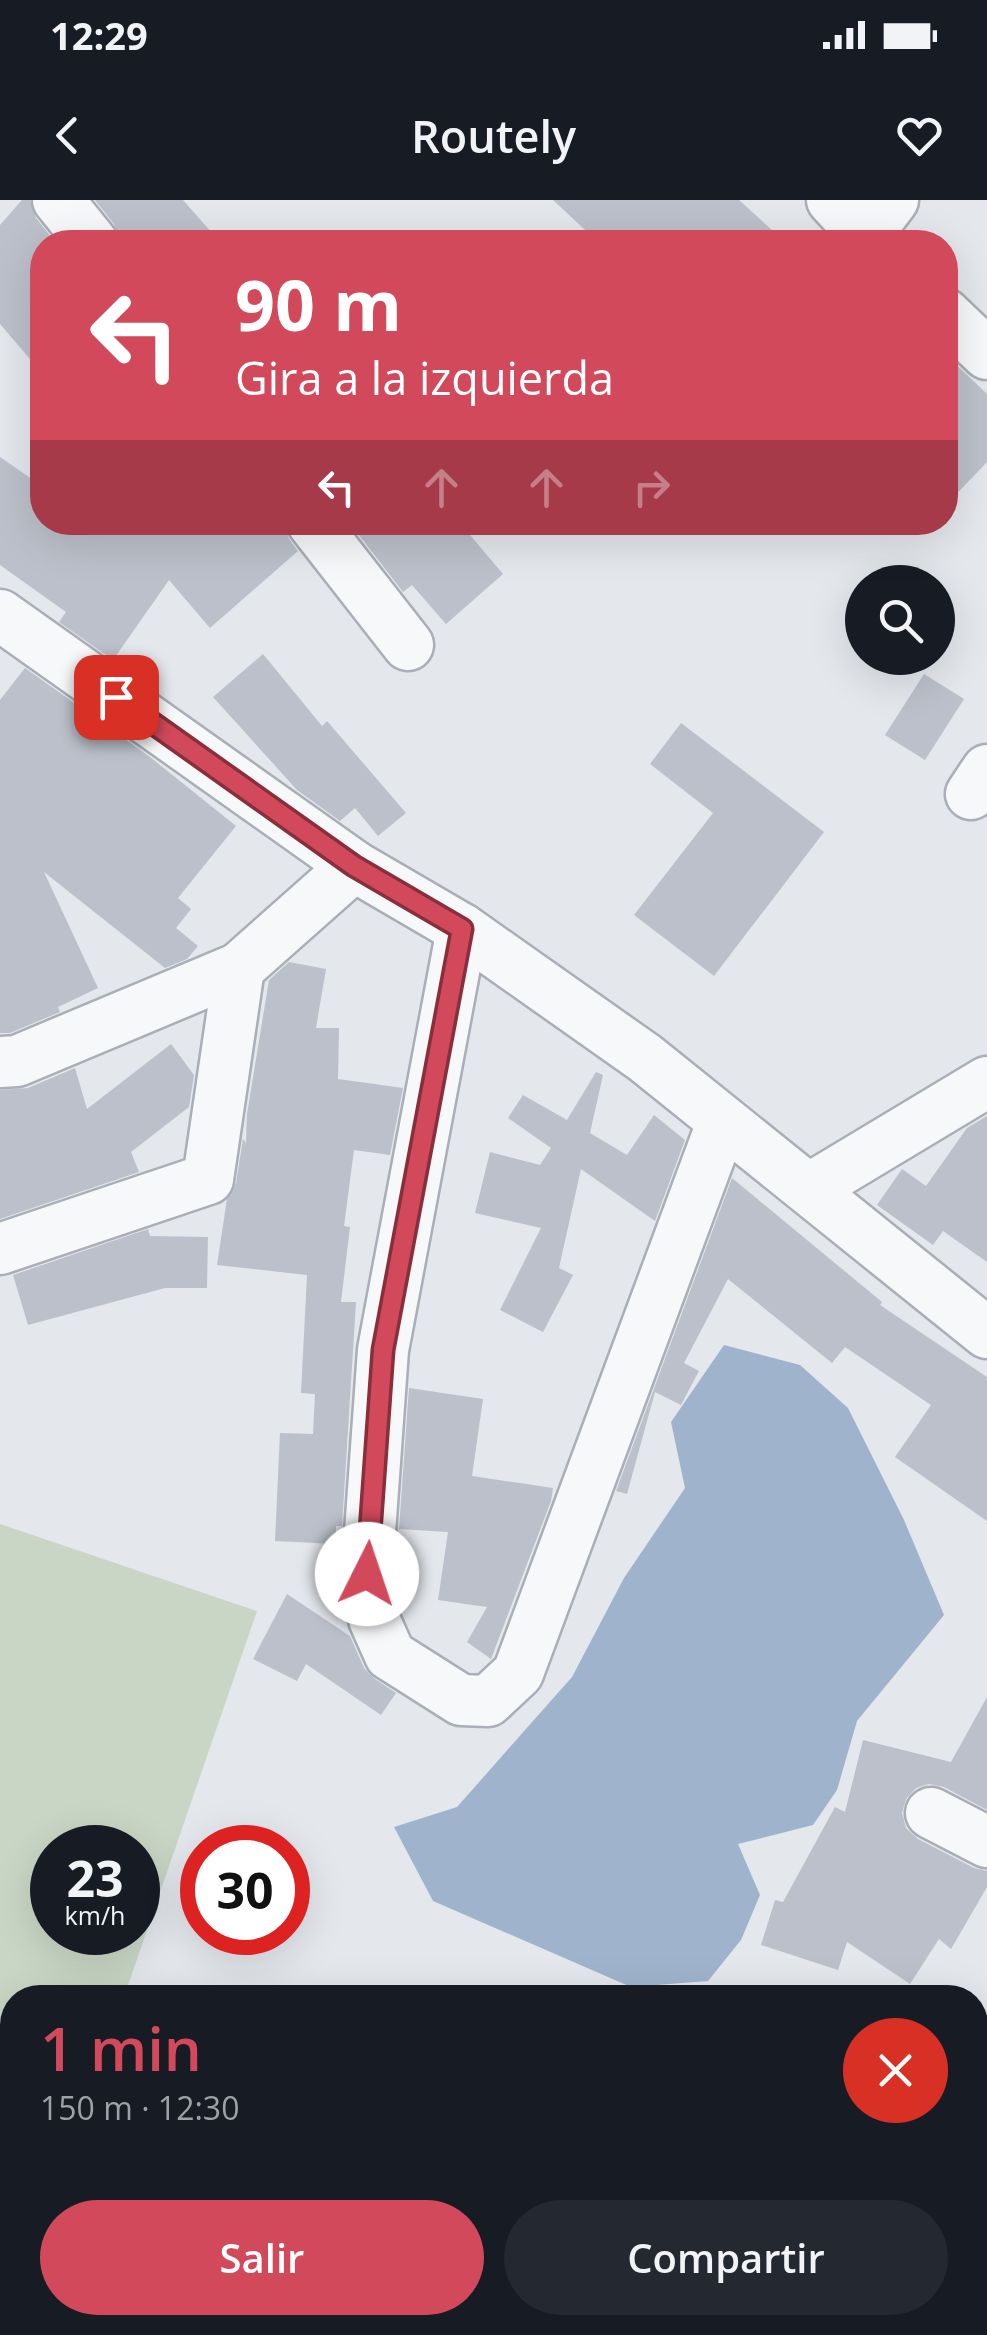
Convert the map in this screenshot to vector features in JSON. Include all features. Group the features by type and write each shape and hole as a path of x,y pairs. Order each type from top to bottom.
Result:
{"street":[{"path":"58,200 82,230"},
{"path":"832,200 876,226"},
{"path":"958,326 987,354"},
{"path":"322,535 408,645"},
{"path":"9,639 354,866 462,929 645,1058 987,1334"},
{"path":"0,1062 17,1060 239,968 354,866"},
{"path":"462,929 383,1350 367,1574 374,1618 390,1655 461,1700 488,1701 518,1673 722,1123"},
{"path":"0,1248 208,1180 239,968"},
{"path":"809,1189 987,1082"},
{"path":"931,1813 987,1842"}],"green space":[{"path":"0,1524 257,1611 183,1825 180,1825 160,1893 160,1825 30,1825 30,1955 138,1955 128,1985 0,1985"}],"water":[{"path":"724,1345 800,1365 848,1408 904,1520 944,1615 857,1721 837,1790 813,1825 738,1844 760,1895 741,1940 708,1981 626,1985 433,1901 394,1827 457,1807 572,1677 624,1578 685,1488 671,1422"}],"building":[{"path":"22,200 30,200 46,230 30,230 30,359 0,324 0,225"},
{"path":"95,200 183,200 209,230 116,230"},
{"path":"553,200 739,200 772,230 585,230"},
{"path":"958,366 987,394 987,462 958,492"},
{"path":"0,457 30,478 30,535 288,535 298,551 210,628 169,580 113,660 59,622 66,612 0,565"},
{"path":"359,535 470,535 503,574 446,624 412,585 403,592"},
{"path":"263,654 322,726 327,721 406,813 378,836 355,808 340,821 297,790 213,697"},
{"path":"25,668 150,757 236,826 178,898 191,909 176,928 198,946 187,959 165,968 44,872 98,988 58,1007 60,1012 10,1033 0,1033 0,700"},
{"path":"923,675 964,699 925,760 885,735"},
{"path":"681,723 824,832 714,976 634,915 713,813 650,764"},
{"path":"289,962 326,969 316,1028 339,1028 338,1079 403,1088 390,1155 354,1150 344,1226 350,1227 341,1302 356,1302 342,1526 336,1526 336,1544 275,1541 280,1433 313,1434 315,1394 301,1393 307,1275 217,1265 227,1199 236,1183 243,1139 246,1143 247,1114 269,980"},
{"path":"171,1044 194,1075 189,1107 131,1152 139,1172 0,1219 0,1090 28,1088 75,1068 87,1109"},
{"path":"596,1072 603,1075 590,1133 627,1155 654,1115 685,1140 655,1221 581,1169 559,1268 573,1275 543,1332 500,1310 541,1228 475,1213 490,1152 540,1165 551,1148 508,1118 523,1095 567,1120"},
{"path":"987,1116 987,1262 943,1231 933,1245 877,1205 902,1169 926,1186 967,1128"},
{"path":"732,1178 882,1302 880,1305 987,1377 987,1521 895,1457 931,1405 845,1347 832,1363 728,1279 684,1363 699,1371 681,1405 655,1392 627,1494 616,1491"},
{"path":"148,1229 150,1236 208,1237 207,1288 165,1288 28,1325 13,1275"},
{"path":"409,1388 483,1399 472,1476 553,1488 491,1659 467,1642 487,1607 438,1600 448,1532 399,1529"},
{"path":"287,1594 350,1636 364,1668 396,1693 381,1715 306,1664 297,1681 253,1659"},
{"path":"987,1697 987,1810 944,1787 929,1784 916,1788 906,1799 902,1813 906,1828 918,1839 987,1871 987,1887 951,1949 939,1939 910,1984 847,1942 838,1970 761,1945 775,1900 783,1902 835,1807 845,1812 863,1740 951,1762"}],"route":[{"path":"116,697 354,866 462,929 383,1350 367,1574"}]}
